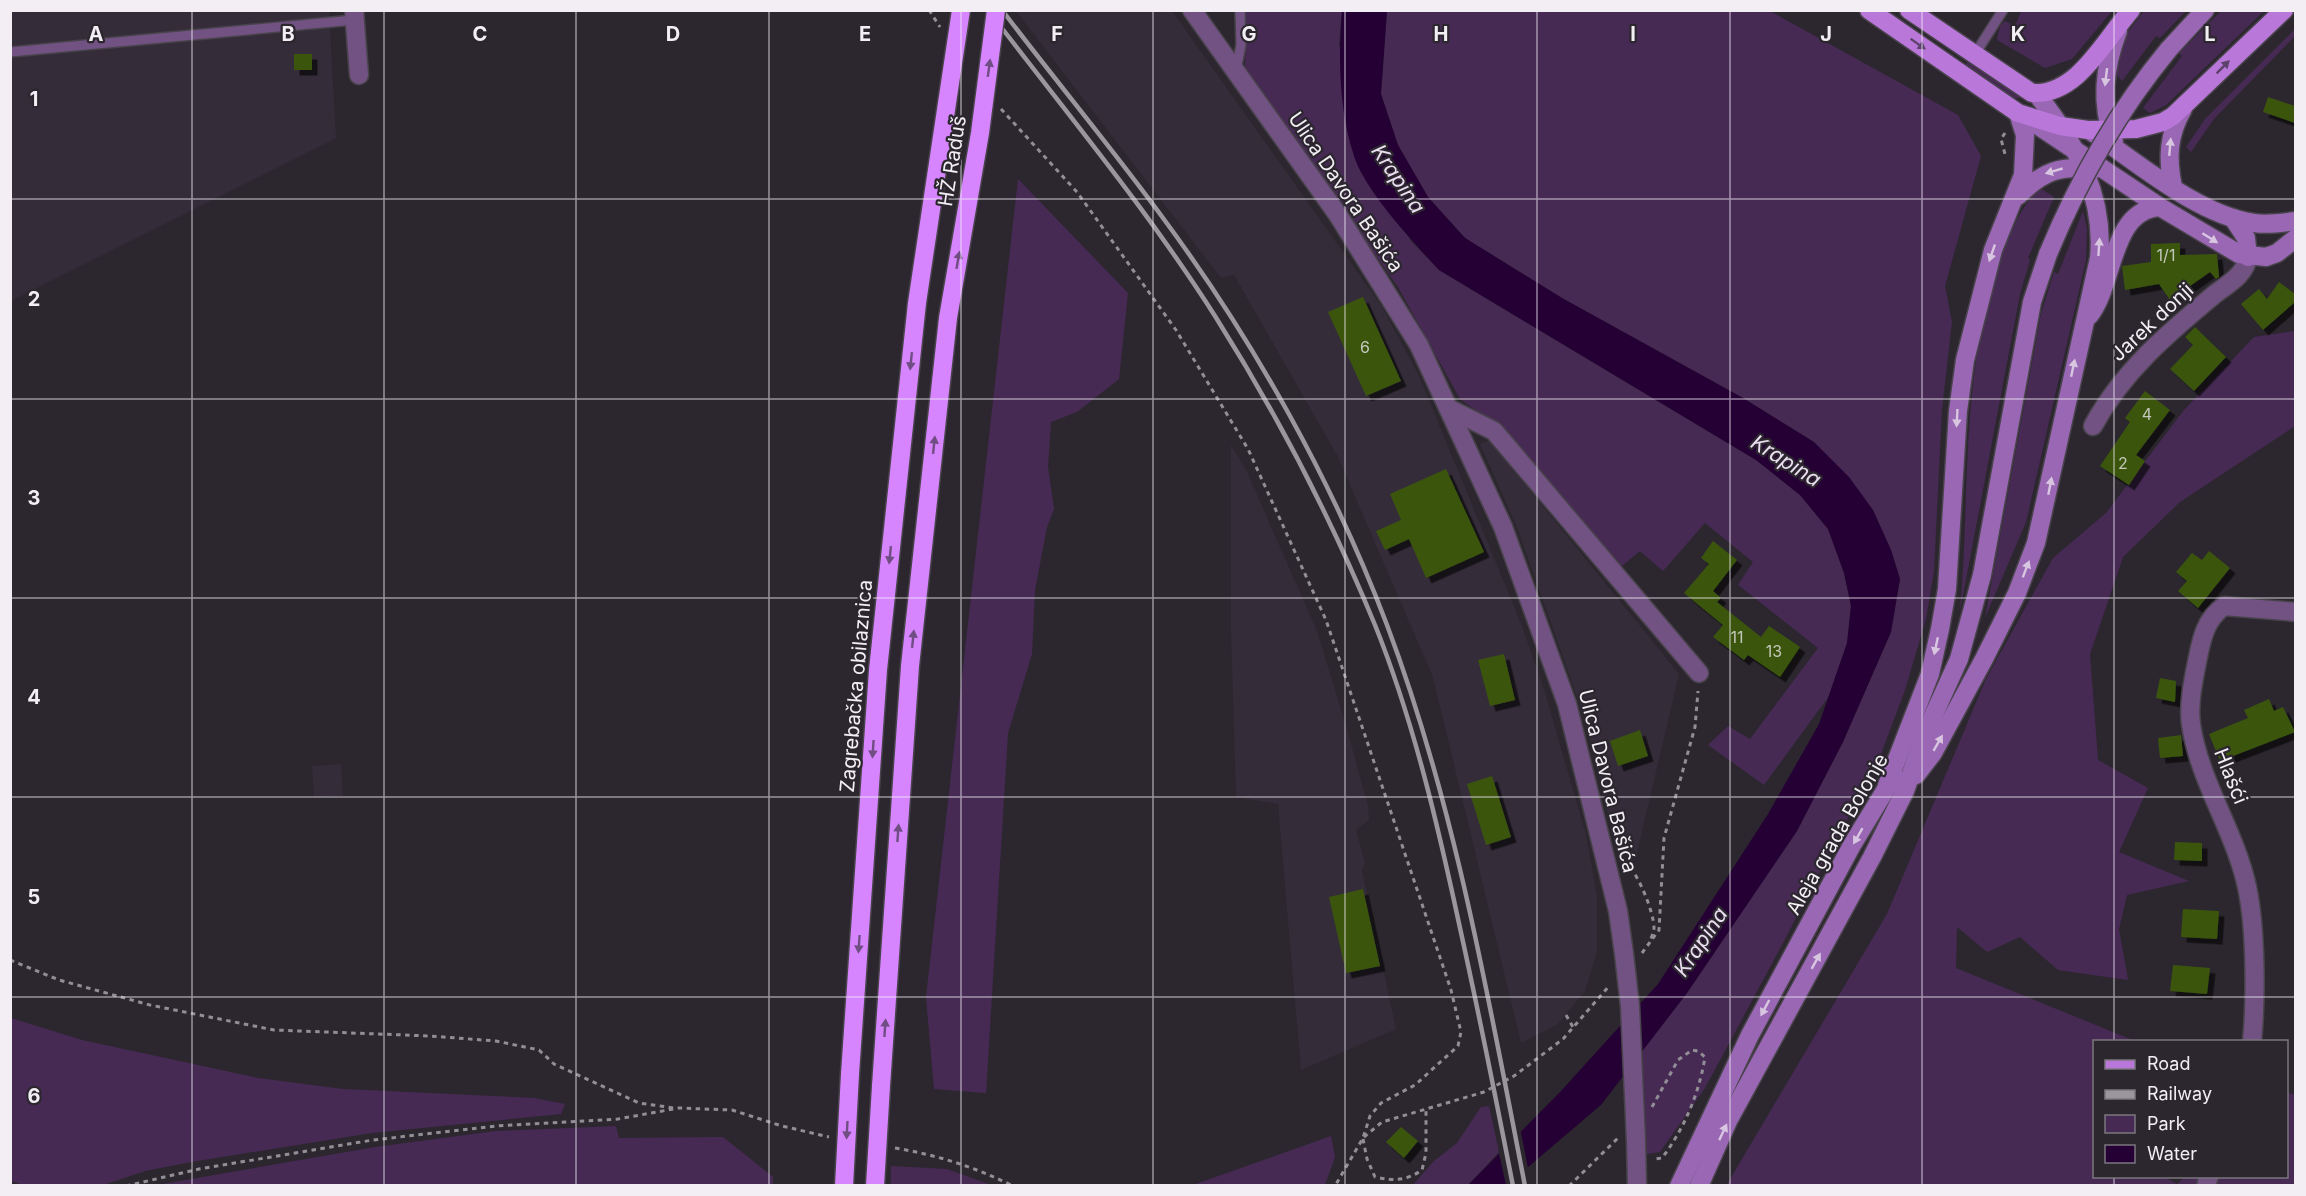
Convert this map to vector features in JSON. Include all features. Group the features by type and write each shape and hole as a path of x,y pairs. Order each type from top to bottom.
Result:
{"highway":[{"name":"HŽ Raduš","path":"917,303 961,10"},
{"name":"HŽ Raduš","path":"875,1185 910,666 948,318 980,133 996,10"},
{"name":"Zagrebačka obilaznica","path":"844,1185 878,670 917,303"}],"main road":[{"path":"1869,10 2018,113 2080,159 2103,170 2223,246 2248,257 2266,257 2277,253 2295,238"},
{"path":"1909,10 2173,187 2209,208 2256,224 2295,221"},
{"path":"1924,734 1946,691 1969,628 1982,575 2028,322 2049,254 2068,207 2101,144 2129,100 2169,49 2205,10"},
{"path":"2173,187 2169,148 2174,123 2182,109 2222,67 2284,10"},
{"path":"2035,95 2056,91 2073,81 2126,16"},
{"path":"2126,16 2110,51 2104,81 2105,105 2110,130 2128,173 2153,203"},
{"path":"1905,791 1933,753 1984,659 2017,593 2036,543 2050,489 2082,324 2098,258 2100,233 2092,191 2080,159 2060,126 2035,95"},
{"path":"2018,113 2060,126 2110,130 2152,125 2182,109"},
{"path":"1887,785 1930,674 1940,629 1948,580 1958,411 1965,360 1993,250 2023,175 2026,147 2018,113"},
{"path":"2015,199 2034,180 2080,159"},
{"path":"2103,170 2128,173 2173,187"},
{"path":"2082,324 2102,296 2115,254 2128,225 2142,210 2153,203"},
{"path":"2233,218 2246,238 2248,257"},
{"name":"Aleja grada Bolonje","path":"1678,1185 1750,1035 1887,785 1924,734"},
{"name":"Aleja grada Bolonje","path":"1699,1185 1728,1121 1872,857 1905,791 1924,734"}],"street":[{"name":"Ulica Davora Bašića","path":"1192,10 1338,215 1419,345 1503,527 1567,704 1618,910 1624,954 1632,1144 1637,1185"},
{"path":"354,15 359,75"},
{"name":"Jarek donji","path":"2092,426 2121,382 2171,330 2239,275 2248,257"},
{"path":"1448,408 1494,431 1699,673"},
{"name":"Hlašći","path":"2252,1040 2254,965 2248,889 2237,849 2197,754 2190,722 2194,675 2204,631 2215,612 2224,606 2295,612"}],"lane":[{"path":"1236,72 1241,45 1240,10"},
{"path":"1975,54 2003,10"},
{"path":"10,52 354,15"}],"path":[{"path":"929,10 942,30"},
{"path":"998,106 1077,192 1176,330 1248,449 1326,620 1452,990 1461,1032 1458,1046 1415,1085 1381,1103 1370,1116 1363,1138 1335,1185"},
{"path":"1605,862 1622,860 1635,873 1654,928 1648,947"},
{"path":"10,960 59,980 150,1005 263,1029 496,1041 538,1050 554,1064 639,1104 732,1110 782,1126 834,1138"},
{"path":"1566,1015 1573,1028"},
{"path":"1569,1185 1598,1155 1632,1144 1662,1158 1680,1135 1702,1076 1705,1057 1698,1051 1692,1050 1678,1060 1649,1112"},
{"path":"1363,1138 1382,1122 1484,1092"},
{"path":"126,1185 199,1169 373,1140 496,1126 618,1119 679,1108"},
{"path":"1363,1138 1367,1160 1375,1177 1395,1181 1412,1177 1422,1170 1426,1153 1426,1108"},
{"path":"886,1147 929,1154 982,1171 1012,1185"}],"shaded area":[{"path":"11,11 329,11 336,138 11,301"},
{"path":"1016,11 1172,11 1382,307 1419,376 1522,626 1544,689 1586,835 1597,896 1597,951 1585,991 1558,1024 1521,1043 1433,677 1338,457 1234,275 1221,278"},
{"path":"1489,440 1679,674 1637,853 1613,833 1586,722 1517,527 1480,444"},
{"path":"1231,445 1247,472 1317,631 1346,726 1368,806 1369,820 1356,830 1365,863 1362,871 1396,1029 1301,1070 1278,804 1236,797 1231,628"},
{"path":"341,764 343,796 314,797 312,766"}],"green space":[{"path":"2021,10 2112,11 2072,59 2045,68 1997,40 2000,26 2005,21 2015,26"},
{"path":"2222,10 2264,11 2166,105 2150,113 2143,108 2182,56 2179,53"},
{"path":"1246,11 1342,11 1339,45 1410,240 1439,270 1756,460 1800,495 1828,529 1844,573 1851,606 1847,643 1829,696 1764,785 1708,745 1728,726 1750,739 1818,648 1738,585 1753,562 1705,523 1663,571 1640,551 1616,571 1498,421 1489,420 1460,399 1398,287 1245,72"},
{"path":"1387,11 1770,11 1958,115 1981,156 1945,286 1952,322 1942,409 1934,571 1926,619 1905,690 1881,754 1783,943 1705,1088 1660,1152 1647,1154 1642,1051 1687,993 1797,831 1843,742 1891,632 1900,579 1891,550 1873,510 1814,442 1743,398 1562,298 1465,238 1428,197 1398,145 1381,94"},
{"path":"2144,11 2186,11 2160,38 2156,36 2122,81 2112,69 2122,40"},
{"path":"2295,29 2295,36 2214,119 2191,152 2186,147 2205,119"},
{"path":"1969,61 2023,98 2013,98 1965,65"},
{"path":"1018,179 1128,293 1119,379 1077,412 1051,422 1048,467 1054,509 1047,527 1035,590 1032,654 1008,733 986,1093 934,1089 926,997"},
{"path":"2038,190 2043,190 2054,197 2028,258 2030,260 2020,294 1960,611 1969,430 1979,341 1989,296 2003,253 2021,212"},
{"path":"2083,211 2087,229 2086,260 2026,522 1985,618 2041,314 2054,272 2058,274"},
{"path":"2295,331 2295,426 2180,502 2123,557 2090,654 2098,760 2148,788 2119,852 2189,881 2127,895 2119,929 2128,980 2058,970 2020,937 1987,952 1957,927 1956,968 2133,1040 2093,1040 2093,1178 2166,1178 2177,1184 2184,1178 2288,1178 2288,1092 2295,1095 2295,1185 1726,1186 1887,914 1986,679 2053,558 2106,513 2184,410 2254,337"},
{"path":"11,1018 82,1040 258,1078 343,1089 534,1098 565,1104 561,1114 372,1133 145,1171 103,1185 23,1185 11,1181"},
{"path":"1489,1106 1499,1152 1468,1185 1412,1186 1434,1161 1457,1143 1481,1107"},
{"path":"616,1126 619,1138 723,1137 773,1177 773,1185 157,1185 375,1147 496,1131"},
{"path":"1331,1136 1335,1157 1325,1185 1193,1185"},
{"path":"891,1166 947,1169 991,1185 891,1185"}],"water":[{"name":"Krapina","path":"1342,11 1387,11 1381,94 1398,145 1428,197 1465,238 1562,298 1743,398 1814,442 1849,477 1873,510 1891,550 1900,579 1891,632 1843,742 1797,831 1687,993 1601,1105 1507,1185 1468,1185 1561,1091 1658,984 1768,814 1819,724 1847,643 1851,606 1844,573 1828,529 1800,495 1756,460 1439,270 1404,231 1368,185 1354,156 1345,121 1341,84"}],"pier":[{"path":"1520,1128 1529,1173 1512,1186 1506,1185 1498,1149"}],"building":[{"path":"294,54 312,54 312,70 294,70"},
{"path":"2268,97 2295,106 2295,123 2263,112"},
{"path":"2180,243 2180,255 2217,254 2219,277 2216,279 2210,272 2170,300 2159,284 2125,290 2122,266 2151,262 2151,244"},
{"path":"2279,282 2295,294 2295,302 2263,330 2241,304 2259,289 2267,299"},
{"path":"1363,297 1401,381 1366,396 1328,312"},
{"path":"2195,327 2226,357 2194,391 2170,369 2193,345 2185,337"},
{"path":"2145,391 2170,410 2136,455 2145,461 2129,485 2100,466 2130,422 2125,418"},
{"path":"1446,469 1484,552 1426,578 1409,539 1385,550 1376,531 1401,520 1390,494"},
{"path":"1713,541 1737,560 1713,591 1721,598 1717,602 1761,637 1769,626 1800,647 1780,677 1748,655 1744,660 1713,637 1723,625 1684,593 1709,564 1701,558"},
{"path":"2209,551 2230,568 2198,608 2178,591 2187,581 2176,572 2192,553 2202,560"},
{"path":"1504,654 1515,700 1490,706 1478,660"},
{"path":"2160,678 2176,681 2175,702 2156,698"},
{"path":"2269,699 2274,711 2283,707 2295,732 2220,761 2209,734 2248,718 2244,710"},
{"path":"1640,730 1648,756 1618,766 1610,741"},
{"path":"2181,735 2183,756 2160,758 2158,738"},
{"path":"1492,776 1511,837 1486,845 1467,784"},
{"path":"2175,842 2202,843 2202,861 2174,860"},
{"path":"1363,889 1380,966 1346,973 1329,897"},
{"path":"2183,909 2219,911 2217,939 2181,937"},
{"path":"2173,965 2210,968 2207,994 2170,991"},
{"path":"1401,1127 1418,1141 1404,1158 1386,1142"}],"railway":[{"path":"988,10 1134,199 1215,316 1302,467 1358,585 1402,699 1424,775 1467,960 1513,1186"},
{"path":"1002,10 1197,265 1260,363 1342,518 1387,625 1432,762 1468,902 1525,1186"}]}
